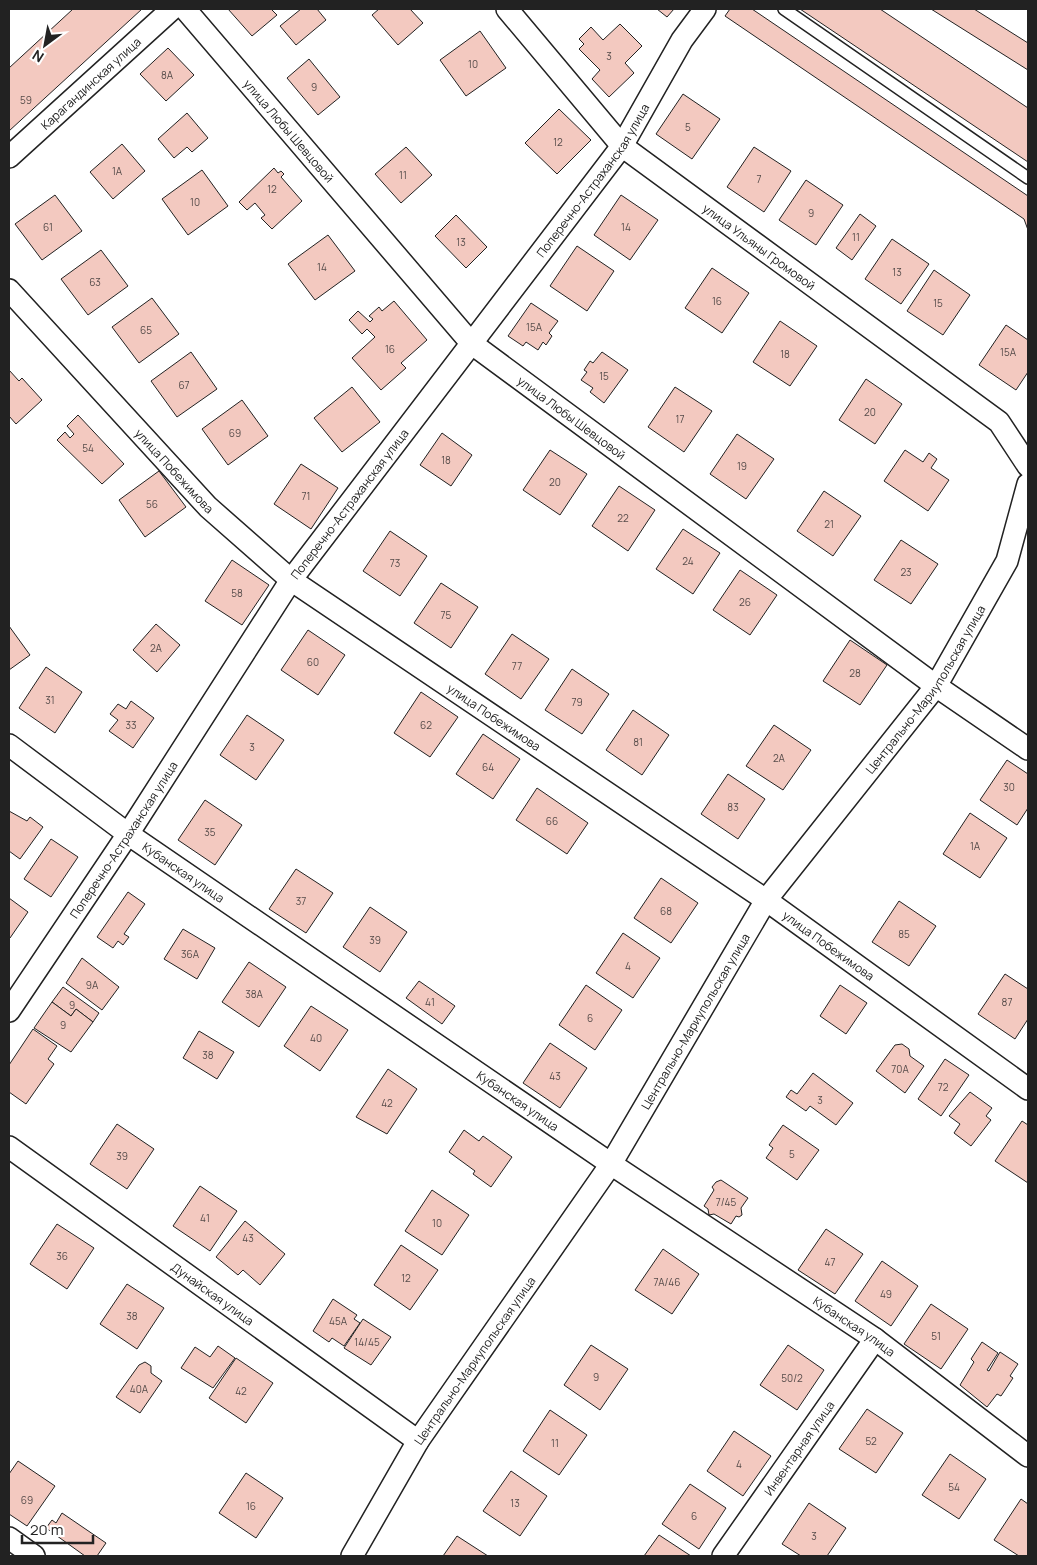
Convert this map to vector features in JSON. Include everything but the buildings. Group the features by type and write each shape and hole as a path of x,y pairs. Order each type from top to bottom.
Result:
{"street":[{"name":"Карагандинская улица","path":"9,156 172,9"},
{"name":"улица Любы Шевцовой","path":"185,9 471,343 936,686 1028,749"},
{"name":"улица Ульяны Громовой","path":"507,9 622,146 999,422 1028,466"},
{"name":"Поперечно-Астраханская улица","path":"9,1011 128,834 291,580 622,146 682,40 705,9"},
{"name":"улица Побежимова","path":"9,290 208,507 291,580 766,900 1028,1089"},
{"name":"Центрально-Мариупольская улица","path":"352,1556 418,1441 611,1164 766,900 936,686 1007,561 1028,484"},
{"name":"Кубанская улица","path":"9,745 128,834 611,1164 875,1339 1028,1456"},
{"name":"Дунайская улица","path":"9,1147 418,1441"},
{"name":"Инвентарная улица","path":"723,1556 875,1339"},
{"path":"9,1538 34,1556"}],"lane":[{"path":"784,9 1028,178"}]}
